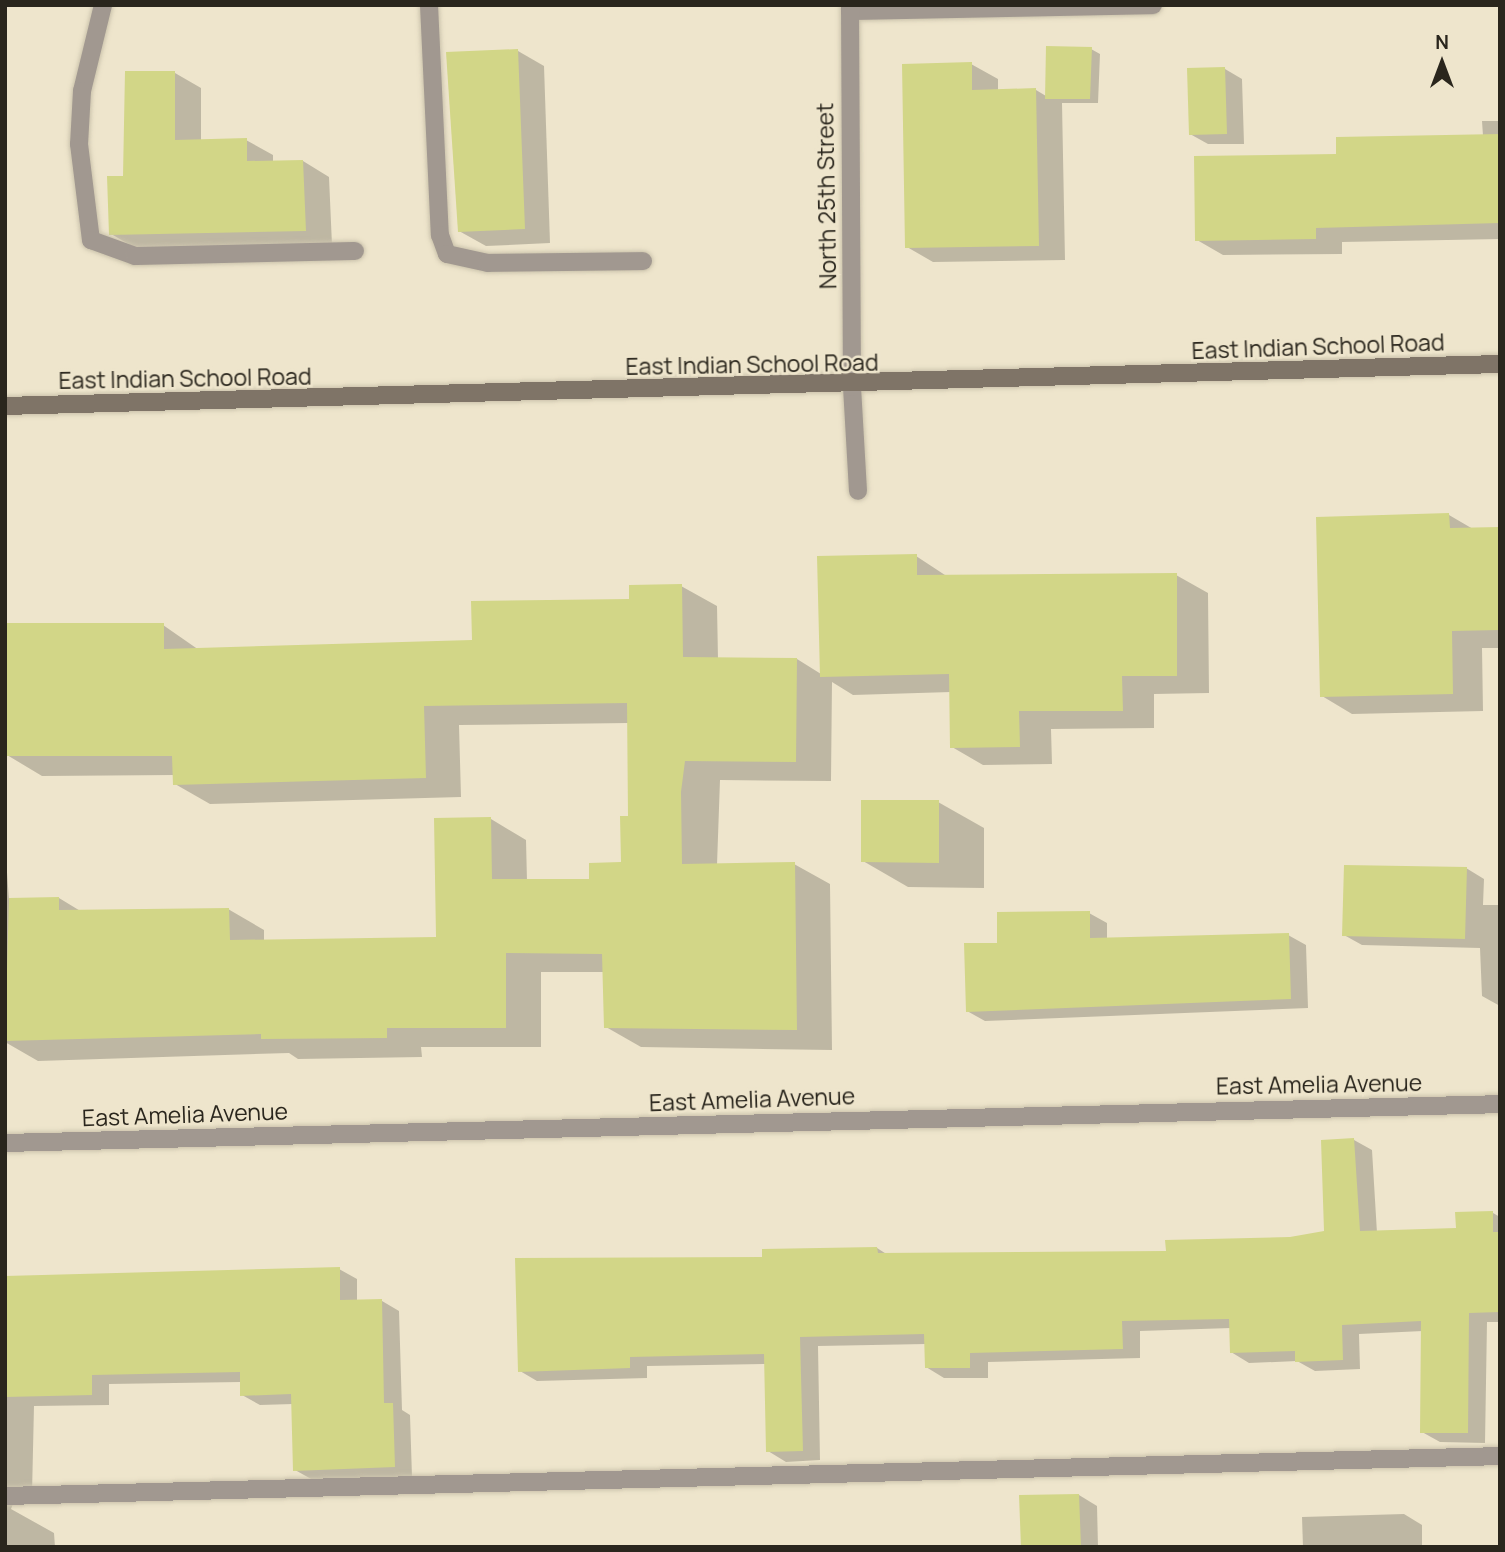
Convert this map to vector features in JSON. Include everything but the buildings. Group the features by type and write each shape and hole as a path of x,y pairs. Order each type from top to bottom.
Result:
{"main road":[{"name":"East Indian School Road","path":"5,406 852,387 1500,364"}],"street":[{"path":"103,5 82,91 79,144 92,240 135,256 355,251"},
{"path":"429,5 440,235 447,254 488,263 643,261"},
{"path":"850,8 1153,5"},
{"name":"North 25th Street","path":"850,8 852,387 858,491"},
{"name":"East Amelia Avenue","path":"5,1143 1500,1104"},
{"path":"5,1496 1500,1456"}]}
